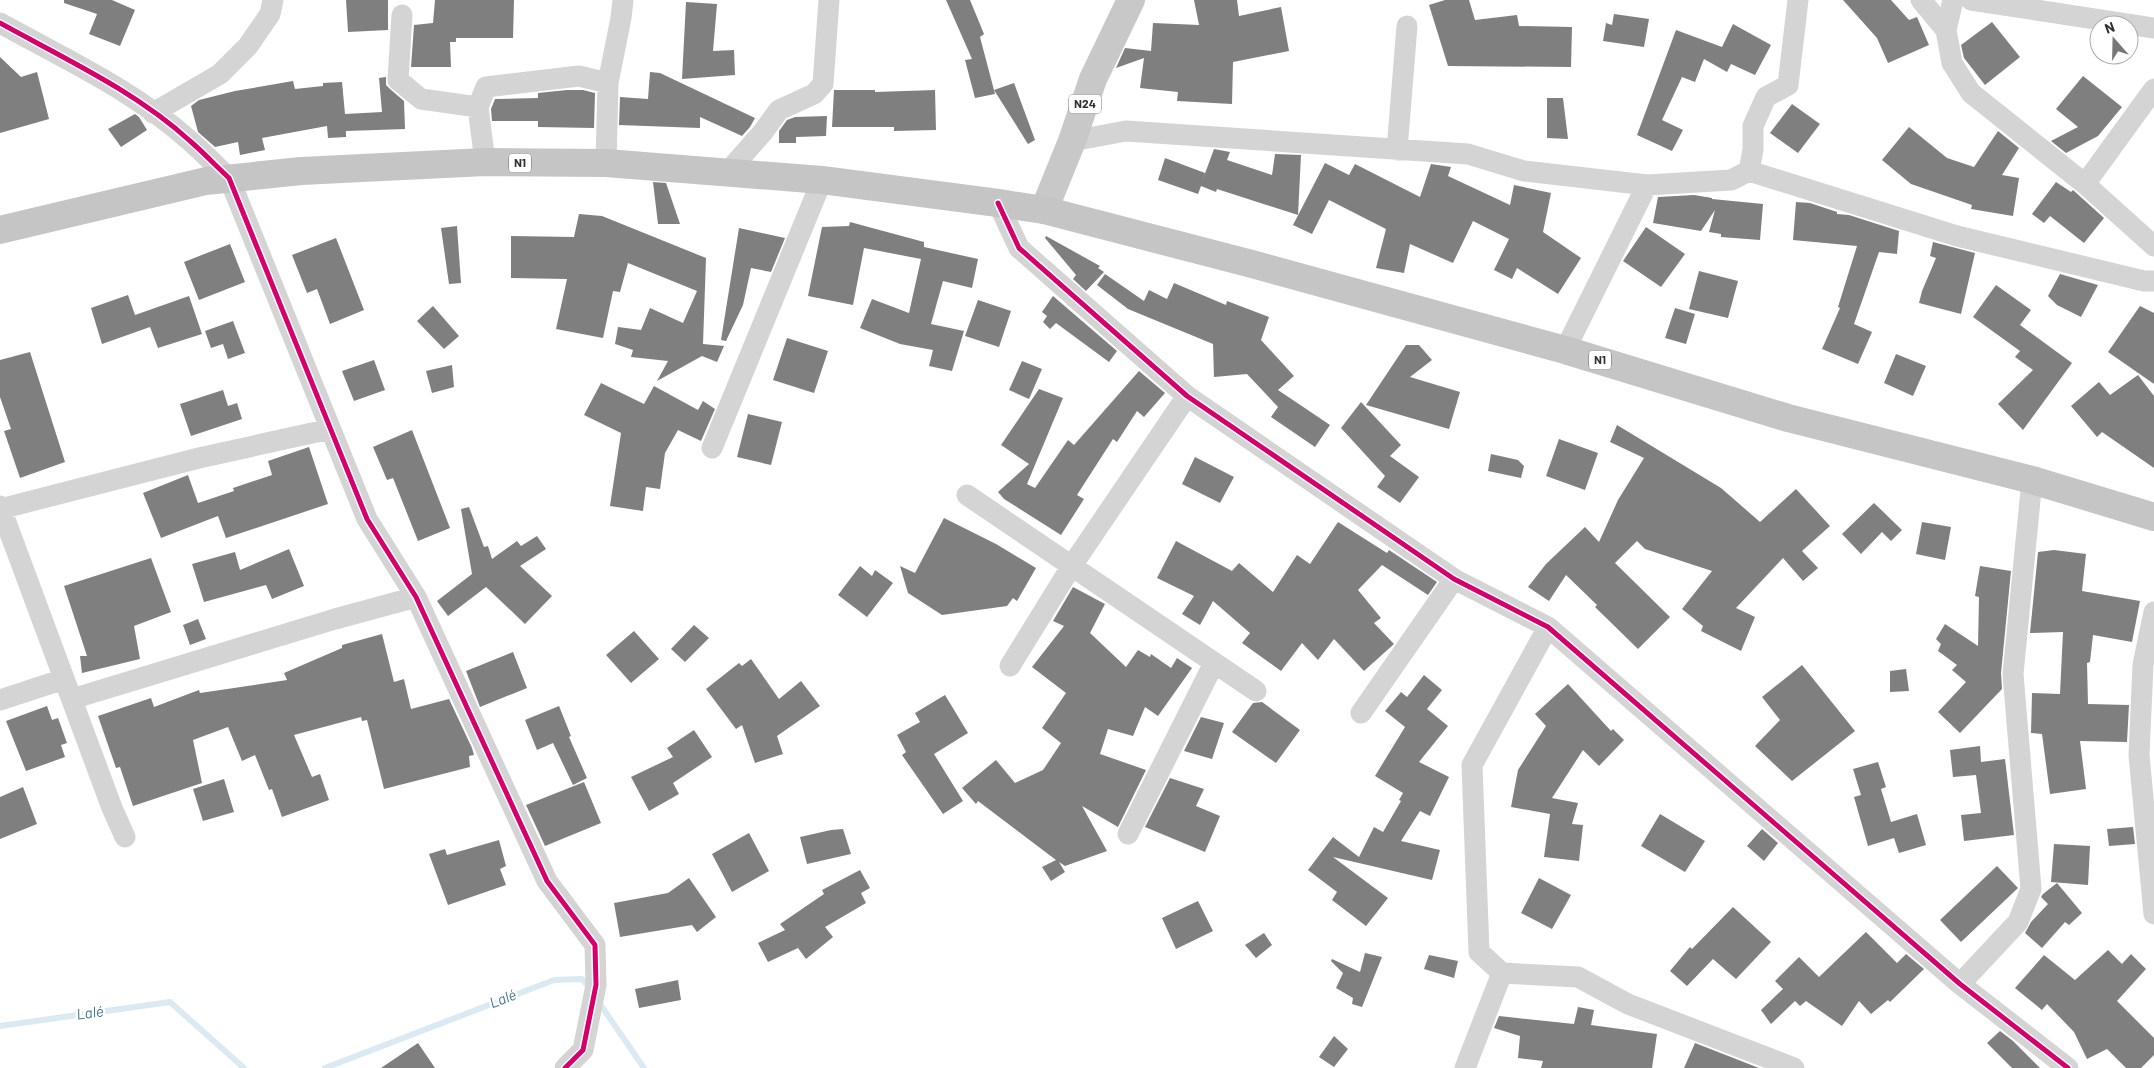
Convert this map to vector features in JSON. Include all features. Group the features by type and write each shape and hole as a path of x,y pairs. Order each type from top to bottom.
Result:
{"highway":[{"name":"N1","path":"0,230 111,202 206,181 301,171 485,162 606,163 726,174 822,180 998,203 1044,210 1252,264 1565,350 1788,418 2032,480 2154,517"}],"main road":[{"name":"N24","path":"1044,210 1072,142 1093,79 1131,0"}],"street":[{"path":"153,112 220,74 248,46 270,14 273,0"},
{"path":"606,163 608,83 623,0"},
{"path":"726,174 763,132 779,110 814,94 823,84 829,0"},
{"path":"1749,171 1753,150 1753,126 1766,97 1788,85 1798,0"},
{"path":"1921,0 1946,30"},
{"path":"1953,0 1946,30 1952,63 1971,92 2085,184 2154,246"},
{"path":"1971,0 2154,28"},
{"path":"402,16 398,80 422,99 478,107"},
{"path":"0,23 114,86 153,112 190,140 229,178 367,519 416,597 547,881 594,945 596,985 583,1050 565,1068"},
{"path":"1398,150 1407,26"},
{"path":"485,162 478,107 486,87 579,76 608,83"},
{"path":"2085,184 2154,89"},
{"path":"1072,142 1126,132 1468,154 1524,171 1647,185 1731,180 1749,171 1957,236 2144,281 2154,281"},
{"path":"712,448 822,180"},
{"path":"1565,350 1647,185"},
{"path":"998,203 1019,248 1187,396 1454,578 1548,628 1960,984 2068,1068"},
{"path":"1010,666 1071,567 1187,396"},
{"path":"125,837 0,508 199,458 330,428"},
{"path":"1960,984 2018,922 2031,889 2013,674 2032,480"},
{"path":"966,495 1256,691"},
{"path":"1360,713 1454,578"},
{"path":"72,699 335,619 416,597"},
{"path":"2154,612 2143,665 2139,755 2154,914"},
{"path":"1548,628 1472,765 1479,952 1502,973 1578,977 1628,1004 1794,1068"},
{"path":"1128,834 1214,663"},
{"path":"0,700 64,679"},
{"path":"1465,1068 1502,973"}],"building":[{"path":"64,0 112,0 135,10 120,46 89,34 97,14 64,3"},
{"path":"346,0 388,0 388,30 348,32"},
{"path":"435,0 514,0 513,38 456,38 456,42 450,42 451,67 411,67 414,25 433,23"},
{"path":"946,0 970,0 984,34 980,37 995,94 975,98 965,60 972,59"},
{"path":"1194,0 1237,0 1239,16 1281,7 1289,51 1233,62 1232,104 1177,101 1178,92 1140,88 1144,58 1116,68 1125,48 1151,51 1153,23 1199,25"},
{"path":"1445,0 1469,0 1475,20 1517,15 1519,26 1572,27 1571,67 1448,66 1429,5"},
{"path":"1843,0 1891,0 1909,20 1917,17 1929,45 1888,63 1877,38"},
{"path":"686,2 717,4 713,51 734,50 735,75 682,79"},
{"path":"1614,14 1649,19 1644,47 1603,41 1606,23 1612,25"},
{"path":"1992,22 2020,57 1985,85 1964,58 1961,45"},
{"path":"1733,24 1771,45 1755,75 1731,64 1727,72 1704,59 1695,82 1682,77 1662,120 1683,130 1672,151 1637,135 1676,30 1722,47"},
{"path":"0,57 21,77 37,72 49,119 0,133"},
{"path":"650,72 660,73 755,118 742,136 700,117 700,128 619,125 620,97 648,99"},
{"path":"2083,76 2122,107 2098,136 2066,153 2051,141 2078,127 2056,109"},
{"path":"386,77 386,85 404,101 405,129 346,131 346,137 328,138 327,126 262,138 265,150 240,155 238,142 215,147 198,132 191,106 199,100 235,91 293,81 295,89 323,86 323,83 342,82 345,114 382,112 379,78"},
{"path":"1014,83 1035,140 1028,144 994,90"},
{"path":"583,90 595,93 594,128 538,127 538,121 492,121 491,109 495,99 538,98 538,93"},
{"path":"834,90 875,90 875,92 935,90 936,130 894,131 894,127 832,127"},
{"path":"1547,98 1563,98 1568,139 1547,138"},
{"path":"1792,104 1820,124 1798,153 1770,133"},
{"path":"135,114 147,130 121,147 108,129"},
{"path":"827,116 826,136 796,137 796,143 779,143 779,131 787,120 795,117"},
{"path":"1909,127 1947,158 1974,167 1998,131 2019,148 2002,175 2019,178 2013,216 1971,209 1972,205 1911,184 1882,160"},
{"path":"1214,149 1230,152 1227,160 1272,175 1275,154 1301,155 1298,215 1217,189 1216,192 1201,186 1198,194 1158,180 1165,158 1205,173 1203,179"},
{"path":"1325,163 1349,175 1355,164 1420,197 1431,164 1451,167 1448,176 1510,205 1514,185 1551,193 1543,232 1581,258 1558,294 1517,268 1512,279 1494,270 1509,239 1473,221 1453,263 1410,244 1404,273 1376,268 1386,229 1329,200 1312,234 1293,225"},
{"path":"653,182 666,183 680,224 658,224"},
{"path":"2056,182 2071,192 2073,190 2104,218 2084,243 2050,216 2044,223 2032,214"},
{"path":"1694,195 1712,199 1763,204 1760,240 1721,237 1721,234 1709,232 1715,210 1701,231 1653,223 1658,197"},
{"path":"1796,202 1810,203 1837,212 1837,214 1849,215 1899,231 1897,254 1879,252 1854,324 1872,332 1858,364 1822,349 1840,308 1838,307 1857,246 1793,240"},
{"path":"579,214 602,216 706,258 703,344 724,346 717,362 702,356 657,381 668,361 631,357 633,350 615,344 618,327 641,330 650,308 683,323 697,291 628,263 620,292 613,291 603,338 556,329 567,279 511,278 511,236 574,237"},
{"path":"850,222 924,242 924,247 978,259 972,288 943,281 931,324 964,331 952,371 929,366 933,350 900,344 860,328 872,299 909,313 921,259 864,248 853,305 808,296 822,227 849,226"},
{"path":"457,226 461,283 449,284 441,228"},
{"path":"1646,227 1685,254 1661,287 1623,261"},
{"path":"739,228 785,238 771,272 751,268 743,305 726,341 721,340"},
{"path":"1046,236 1100,266 1098,268 1104,272 1086,291 1073,279 1076,275 1045,238"},
{"path":"336,238 364,310 330,324 317,289 307,293 292,255"},
{"path":"1933,242 1975,253 1961,314 1919,303 1936,258 1930,256"},
{"path":"230,244 245,282 199,300 184,262"},
{"path":"1699,271 1738,281 1728,318 1689,309"},
{"path":"1105,274 1144,301 1149,290 1167,299 1174,283 1226,305 1227,301 1269,317 1261,340 1294,376 1278,390 1330,425 1315,447 1271,417 1278,407 1247,374 1214,377 1213,344 1128,309 1097,285"},
{"path":"2060,274 2098,285 2081,317 2057,305 2048,296"},
{"path":"1996,285 2031,310 2020,325 2072,363 2023,430 1998,404 2033,370 2015,357 2020,351 1973,317"},
{"path":"128,295 135,315 189,296 202,334 158,348 150,327 102,344 91,308"},
{"path":"1053,296 1117,351 1109,362 1056,323 1050,329 1043,322 1047,316 1042,312"},
{"path":"978,300 1011,311 999,347 965,336"},
{"path":"433,306 459,336 444,349 417,321"},
{"path":"2140,306 2154,313 2154,384 2108,352"},
{"path":"1675,308 1695,314 1686,344 1665,338"},
{"path":"233,321 245,353 228,359 223,344 211,348 205,331"},
{"path":"787,338 828,351 814,393 773,380"},
{"path":"1406,345 1419,345 1432,360 1410,377 1460,392 1449,429 1366,405"},
{"path":"30,352 65,462 20,478 4,431 11,429 0,397 0,360"},
{"path":"1896,354 1926,366 1913,396 1884,383"},
{"path":"374,360 385,390 354,401 342,371"},
{"path":"1022,361 1042,369 1029,399 1009,390"},
{"path":"452,365 454,387 432,393 426,371"},
{"path":"1139,371 1165,393 1144,417 1137,411 1117,442 1113,439 1077,495 1084,499 1061,535 1004,499 998,492 1029,464 1001,445 1039,389 1063,398 1027,484 1035,488 1068,440 1074,445"},
{"path":"2138,375 2154,396 2154,468 2102,432 2097,437 2071,406 2099,382 2110,395"},
{"path":"601,383 644,404 654,386 698,410 703,401 715,409 701,441 678,430 665,453 660,489 646,487 643,511 610,506 621,433 584,415"},
{"path":"223,390 228,406 237,403 242,419 191,436 180,404"},
{"path":"1361,402 1401,445 1390,456 1419,477 1400,503 1377,487 1385,476 1341,428"},
{"path":"748,414 782,422 771,465 737,457"},
{"path":"1617,425 1721,488 1760,522 1796,489 1830,526 1802,551 1818,568 1803,581 1783,558 1736,608 1755,617 1741,651 1701,631 1703,626 1682,609 1712,571 1645,549 1637,541 1615,563 1670,617 1638,649 1595,607 1597,605 1566,575 1549,601 1528,587 1546,564 1585,527 1599,542 1618,500 1644,458 1610,442"},
{"path":"412,430 450,528 418,541 393,478 387,480 373,447"},
{"path":"1559,439 1598,453 1585,490 1546,476"},
{"path":"309,447 328,504 226,538 218,516 161,538 143,493 188,475 198,503 234,491 233,488 272,475 268,461"},
{"path":"1491,454 1518,460 1524,466 1521,478 1488,471"},
{"path":"1195,457 1234,477 1220,503 1182,484"},
{"path":"1874,503 1902,530 1891,541 1882,532 1861,554 1842,534"},
{"path":"469,507 484,547 488,546 492,559 517,541 521,546 537,536 546,549 520,566 552,596 525,624 486,587 448,616 437,601 472,574 461,509"},
{"path":"944,518 996,544 1036,568 1017,601 1013,598 1007,606 942,615 908,593 900,566 915,573"},
{"path":"1338,522 1387,553 1389,550 1437,582 1428,595 1382,565 1358,590 1381,618 1374,623 1394,644 1364,671 1334,639 1318,660 1302,643 1281,671 1242,643 1250,633 1213,601 1200,625 1182,614 1194,596 1157,578 1176,541 1232,571 1239,563 1273,592 1297,555 1310,564"},
{"path":"1922,522 1951,527 1945,560 1916,554"},
{"path":"289,549 304,586 272,599 266,585 204,602 192,564 235,552 240,570"},
{"path":"2054,550 2086,554 2082,591 2140,601 2132,642 2093,635 2090,662 2087,663 2088,704 2129,705 2127,742 2080,741 2086,789 2050,794 2042,734 2031,733 2032,693 2060,694 2063,632 2030,633 2038,552"},
{"path":"151,558 171,612 134,626 140,659 82,673 80,656 87,656 64,586"},
{"path":"860,566 872,576 875,570 893,583 867,617 838,595"},
{"path":"1980,566 2011,571 2001,673 2002,689 1960,733 1938,712 1966,682 1952,670 1957,665 1938,651 1941,644 1936,639 1945,624 1978,646 1979,597 1975,596"},
{"path":"1073,587 1105,604 1090,633 1126,667 1138,650 1150,657 1151,654 1171,668 1177,658 1192,668 1158,716 1145,707 1133,736 1108,729 1100,754 1146,770 1118,827 1082,806 1107,851 1065,866 1059,862 1065,872 1051,881 1042,867 1056,860 978,801 976,804 962,788 996,760 1015,783 1043,770 1061,743 1042,728 1066,693 1032,667 1064,626 1053,621"},
{"path":"198,619 206,639 190,645 183,625"},
{"path":"694,625 709,638 685,662 671,649"},
{"path":"634,631 659,659 631,683 606,655"},
{"path":"382,634 394,682 404,679 411,709 449,699 472,748 474,755 469,756 470,767 384,789 367,720 362,721 361,717 294,735 312,777 320,774 329,800 282,817 272,789 269,790 255,755 242,761 228,727 193,740 202,783 133,806 120,767 116,768 98,716 151,698 154,707 199,690 200,693 287,680 284,673 342,648 342,645"},
{"path":"513,652 527,688 480,707 466,671"},
{"path":"751,659 779,699 801,681 820,706 777,736 783,754 755,763 742,725 736,729 706,689 739,663 742,666"},
{"path":"1802,665 1855,731 1792,781 1755,746 1780,720 1762,697"},
{"path":"1906,669 1909,691 1890,692 1890,671"},
{"path":"1424,675 1442,690 1427,709 1448,726 1419,762 1449,777 1430,816 1420,811 1401,841 1440,850 1432,880 1333,857 1388,898 1366,926 1332,900 1337,892 1308,870 1333,837 1359,857 1374,827 1383,832 1401,801 1399,800 1403,793 1375,776 1405,727 1385,711 1401,692 1407,697"},
{"path":"1568,684 1611,731 1613,729 1624,740 1599,766 1583,750 1552,798 1578,803 1572,824 1583,825 1579,861 1544,857 1550,814 1511,807 1518,770 1546,726 1535,714"},
{"path":"945,695 968,733 934,754 963,801 943,814 902,755 906,752 897,735 920,722 915,713"},
{"path":"1262,702 1300,730 1276,763 1232,732 1253,703"},
{"path":"47,706 52,720 58,718 67,743 61,745 65,757 26,771 6,721"},
{"path":"559,706 571,736 569,737 587,778 573,785 553,743 537,750 525,720"},
{"path":"1201,717 1224,723 1212,759 1184,751"},
{"path":"694,730 712,757 673,783 679,794 649,811 631,777 673,757 667,748"},
{"path":"1980,746 1981,762 2005,759 2014,835 1964,841 1961,815 1981,813 1976,775 1953,777 1950,750"},
{"path":"1878,762 1886,787 1881,789 1891,822 1917,814 1926,845 1899,853 1894,838 1868,846 1854,797 1861,795 1853,769"},
{"path":"1170,778 1204,789 1196,806 1220,816 1205,852 1145,827"},
{"path":"224,779 234,812 203,821 193,789"},
{"path":"584,782 601,823 545,846 526,805"},
{"path":"23,787 37,824 0,839 0,797"},
{"path":"1660,814 1705,841 1685,872 1641,846"},
{"path":"2133,827 2135,844 2109,846 2107,829"},
{"path":"843,829 851,854 807,864 800,837"},
{"path":"1762,829 1778,843 1764,861 1747,846"},
{"path":"749,833 769,871 732,892 712,854"},
{"path":"499,840 506,866 500,869 506,885 448,905 429,854 445,849 447,855"},
{"path":"2054,844 2090,846 2088,885 2051,882"},
{"path":"1997,866 2018,888 1961,942 1940,920"},
{"path":"860,870 870,888 861,893 866,903 825,927 833,937 806,959 798,948 768,962 758,943 785,930 780,924 824,894 822,890"},
{"path":"689,878 716,917 697,932 692,925 620,937 614,903 668,893"},
{"path":"1539,878 1571,895 1552,929 1521,913"},
{"path":"2057,883 2082,913 2069,925 2065,922 2042,948 2025,933 2031,922 2048,904 2041,897"},
{"path":"1198,901 1213,931 1176,949 1162,918"},
{"path":"1733,907 1771,942 1736,979 1713,959 1687,986 1670,971 1690,947 1692,949"},
{"path":"1866,932 1897,963 1906,954 1924,969 1890,1002 1888,1000 1871,1014 1859,1001 1842,1026 1806,1001 1800,1006 1795,1001 1771,1024 1761,1010 1783,989 1775,981 1799,957 1819,977"},
{"path":"1264,933 1272,945 1256,958 1245,945"},
{"path":"2108,950 2122,964 2131,954 2146,969 2117,1001 2154,1038 2154,1055 2141,1068 2126,1068 2107,1049 2087,1059 2074,1032 2047,1004 2042,1010 2015,988 2044,955 2075,980"},
{"path":"1365,953 1382,957 1362,1007 1352,1004 1353,998 1336,988 1343,973 1331,961 1332,959 1360,972"},
{"path":"1429,955 1458,961 1454,978 1424,969"},
{"path":"678,980 681,1000 639,1008 635,989"},
{"path":"1578,1007 1594,1010 1591,1025 1657,1034 1652,1068 1541,1068 1543,1061 1518,1058 1520,1036 1494,1028 1499,1016 1574,1024"},
{"path":"2000,1031 2040,1068 2012,1068 1987,1043"},
{"path":"1334,1036 1348,1049 1334,1067 1319,1057"},
{"path":"418,1043 435,1068 381,1068"},
{"path":"1695,1043 1759,1068 1684,1068"}],"waterway":[{"name":"Lalé","path":"325,1068 554,980 582,979 590,989"},
{"name":"Lalé","path":"598,1001 644,1068"},
{"name":"Lalé","path":"0,1026 170,1002 244,1068"}],"cycle path":[{"path":"0,23 123,91 169,123 229,178 367,519 416,597 547,881 595,945 596,985 583,1050 565,1068"},
{"path":"998,203 1019,248 1187,396 1454,579 1548,627 1960,984 2068,1068"}]}
